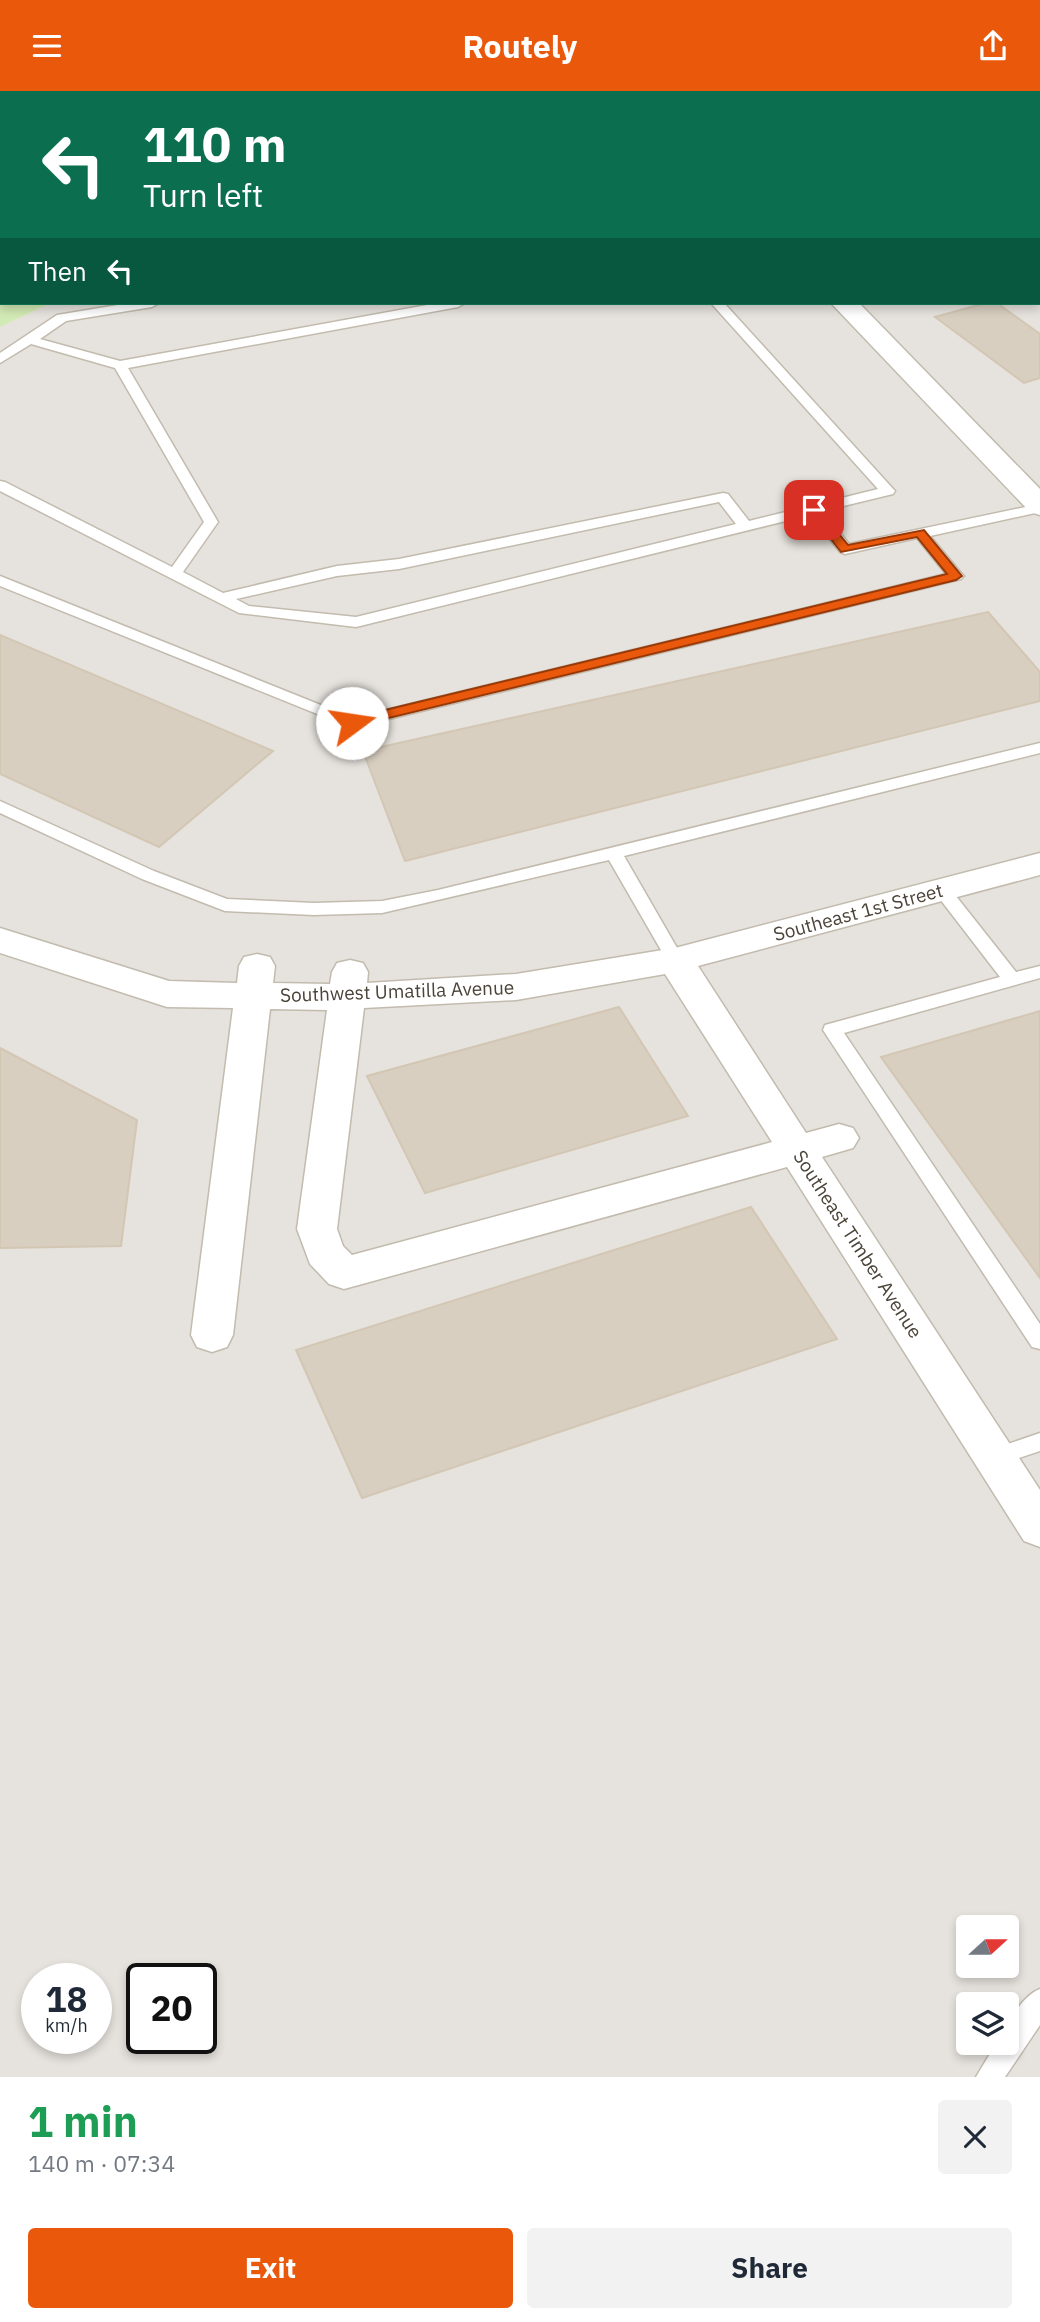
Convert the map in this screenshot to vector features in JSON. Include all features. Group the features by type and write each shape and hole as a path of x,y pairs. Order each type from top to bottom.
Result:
{"street":[{"path":"846,305 1040,507"},
{"name":"Southeast 1st Street","path":"675,960 1040,865"},
{"name":"Southwest Umatilla Avenue","path":"0,940 167,994 335,997 516,987 675,960"},
{"name":"Southeast Timber Avenue","path":"675,960 1040,1528"},
{"path":"212,1335 257,966"},
{"path":"351,970 317,1229 325,1253 344,1273 839,1138"}],"lane":[{"path":"0,359 62,318 140,305"},
{"path":"30,339 120,365 447,305"},
{"path":"0,485 245,610 356,622 888,491 719,305"},
{"path":"120,365 211,522 174,574"},
{"path":"221,599 337,571 398,564 723,497 746,527"},
{"path":"814,510 845,549 1040,507"},
{"path":"0,581 352,723 956,576 920,533"},
{"path":"0,806 148,875 225,905 314,909 383,907 1040,748"},
{"path":"614,853 675,960"},
{"path":"942,890 1012,980"},
{"path":"1040,972 832,1030 1040,1341"},
{"path":"995,1457 1040,1442"},
{"path":"989,2077 1040,2002"}],"shaded area":[{"path":"47,305 1040,305 1040,2077 0,2077 0,327"}],"green space":[{"path":"0,305 47,305 0,327"}],"building":[{"path":"979,305 1000,305 1040,334 1040,378 1024,383 935,317"},
{"path":"988,612 1040,672 1040,701 405,861 363,751"},
{"path":"0,635 273,751 159,847 0,774"},
{"path":"619,1007 688,1116 425,1193 367,1076"},
{"path":"1040,1011 1040,1278 881,1057"},
{"path":"0,1048 137,1120 121,1246 0,1248"},
{"path":"751,1207 837,1339 362,1498 296,1350"}],"route":[{"path":"352,723 956,576 920,533 845,549 814,510"}]}
